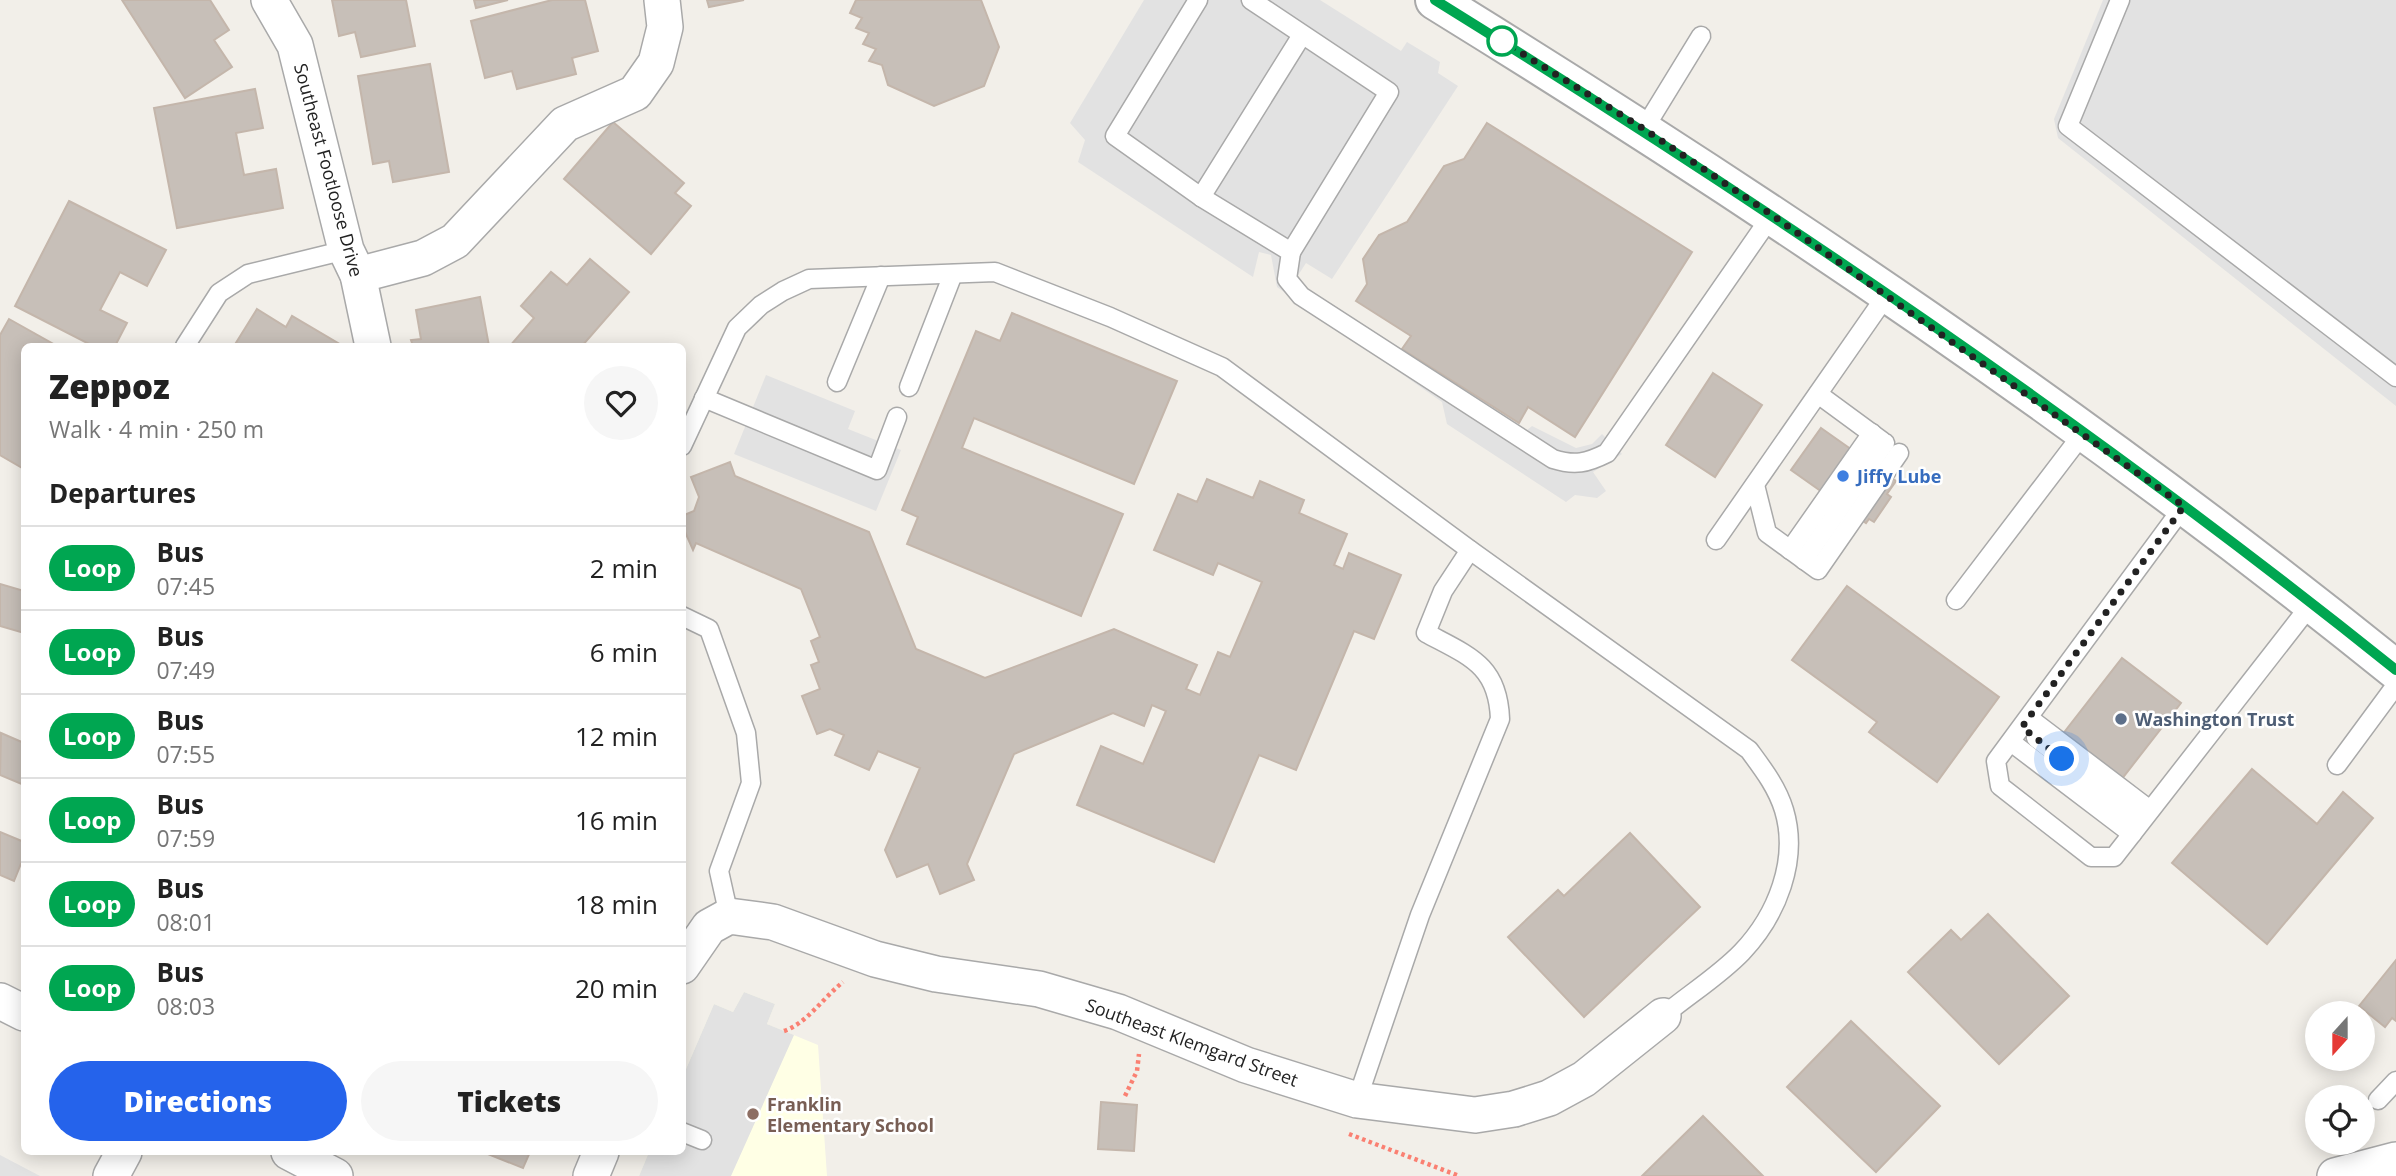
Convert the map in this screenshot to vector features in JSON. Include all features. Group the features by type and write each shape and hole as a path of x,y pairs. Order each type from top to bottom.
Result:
{"street":[{"name":"Southeast Footloose Drive","path":"269,0 295,45 372,343"},
{"path":"352,262 422,258 455,241 565,124 635,93 656,63 665,27 662,0"},
{"path":"1435,0 1644,129 1888,293 2184,506 2396,670"},
{"path":"686,960 709,928 729,916"},
{"name":"Southeast Klemgard Street","path":"729,916 773,922 875,959 936,974 1039,989 1118,1012 1246,1065 1357,1100 1475,1115 1514,1109 1549,1098 1584,1079 1662,1016"},
{"path":"0,1000 21,1011"},
{"path":"111,1176 122,1155"},
{"path":"295,1155 335,1176"},
{"path":"591,1176 600,1155"},
{"path":"2335,1176 2396,1160"}],"lane":[{"path":"1198,0 1115,136 1201,197 1291,252"},
{"path":"1251,0 1390,92 1291,252 1287,279 1301,296 1553,459 1570,465 1586,463 1607,453 1772,215"},
{"path":"2120,0 2068,127 2396,377"},
{"path":"1201,197 1303,35"},
{"path":"1644,129 1701,36"},
{"path":"187,343 219,293 248,274 352,262"},
{"path":"686,437 737,327 761,305 809,279 995,272 1110,317 1222,367 1470,550 1749,750 1771,780 1784,811 1789,855 1783,886 1770,913 1742,952 1662,1016"},
{"path":"909,387 953,274"},
{"path":"837,382 881,276"},
{"path":"1716,540 1888,293"},
{"path":"1818,394 1891,447"},
{"path":"704,398 877,470 897,417"},
{"path":"1956,600 2084,432"},
{"path":"1804,560 1891,447"},
{"path":"1804,560 1891,447"},
{"path":"1755,485 1767,533 1804,560"},
{"path":"2184,506 1996,761 2000,786 2091,857 2114,857 2312,603"},
{"path":"1357,1100 1420,915 1500,719 1499,694 1489,673 1471,657 1426,633 1443,591 1470,550"},
{"path":"686,618 709,629 746,733 751,782 719,871 729,916"},
{"path":"2337,765 2396,685"},
{"path":"2025,722 2141,822"},
{"path":"2011,742 2141,822"},
{"path":"2378,1100 2396,1081"},
{"path":"686,1134 702,1140"}],"path":[{"path":"783,1031 797,1027 823,998 847,980 835,975"},
{"path":"1125,1096 1137,1071 1139,1049 1148,1052"},
{"path":"1343,1132 1459,1176"}],"shaded area":[{"path":"1144,0 1320,0 1401,51 1407,42 1440,62 1438,73 1458,86 1332,279 1306,263 1295,280 1526,431 1532,426 1576,448 1592,444 1602,434 1622,454 1593,472 1606,491 1597,498 1575,495 1566,502 1447,424 1442,402 1277,287 1271,255 1259,252 1253,277 1078,162 1085,140 1070,123"},
{"path":"2103,0 2396,0 2396,406 2058,138 2054,119"},
{"path":"766,375 855,411 848,429 901,450 876,511 734,454"},
{"name":"Franklin Elementary School","path":"744,992 775,1004 767,1024 818,1045 827,1176 639,1176 648,1155 686,1155 686,1069 714,1004 733,1012"},
{"name":"Franklin Elementary School","path":"744,992 775,1004 767,1024 794,1035 731,1176 639,1176 648,1155 686,1155 686,1069 714,1004 733,1012"},
{"path":"0,1155 40,1176 0,1176"}],"building":[{"path":"122,0 210,0 229,30 214,40 232,67 185,98"},
{"path":"332,0 406,0 415,46 361,57 355,32 339,36"},
{"path":"474,0 508,0 476,8"},
{"path":"552,0 585,0 598,51 572,58 576,74 517,89 512,71 485,78 471,21"},
{"path":"707,0 744,0 709,7"},
{"path":"856,0 981,0 999,47 984,86 934,106 888,85 882,65 869,61 876,49 863,44 869,33 856,28 862,18 850,13"},
{"path":"430,64 449,172 393,182 389,161 373,164 358,76"},
{"path":"255,89 263,128 236,133 244,175 276,169 283,208 177,228 154,108"},
{"path":"613,122 684,183 675,193 691,206 651,254 564,179"},
{"path":"1487,123 1692,252 1575,437 1528,407 1519,423 1402,349 1411,336 1356,301 1367,284 1363,259 1379,235 1407,222 1444,166 1464,159"},
{"path":"69,201 166,250 147,286 120,272 100,310 127,323 117,343 87,343 15,306"},
{"path":"590,259 629,292 585,343 513,343 534,318 521,306 551,272 567,285"},
{"path":"480,297 488,343 412,343 411,340 421,339 416,310"},
{"path":"257,309 286,327 292,316 338,343 236,343"},
{"path":"1012,313 1177,381 1134,484 974,418 962,448 1123,514 1081,616 907,544 918,517 902,510 976,331 1000,341"},
{"path":"9,319 52,343 21,343 21,467 0,455 0,335"},
{"path":"1713,373 1762,405 1715,477 1666,445"},
{"name":"Jiffy Lube","path":"1821,428 1896,481 1887,494 1891,497 1874,522 1869,519 1866,523 1791,470"},
{"path":"730,462 735,476 869,532 916,649 985,678 1114,629 1197,665 1186,689 1200,695 1218,652 1230,657 1262,582 1218,563 1213,575 1154,550 1178,494 1197,502 1207,479 1253,498 1260,481 1304,500 1299,513 1347,534 1334,565 1343,569 1349,553 1401,575 1374,639 1354,631 1296,770 1259,755 1214,862 1077,805 1101,746 1143,764 1166,711 1152,705 1144,726 1113,713 1014,754 967,864 974,880 940,894 928,864 897,877 885,850 920,768 878,751 869,770 835,755 844,735 830,729 817,734 802,696 820,689 811,665 819,662 811,641 820,637 801,589 696,543 693,550 686,534 686,514 694,511 699,497 691,477"},
{"path":"0,584 21,590 21,632 0,626"},
{"path":"1847,586 1999,697 1937,782 1869,732 1877,722 1792,660"},
{"name":"Washington Trust","path":"2122,658 2181,703 2121,780 2062,735"},
{"path":"1,733 21,742 21,784 0,775"},
{"path":"2252,769 2317,824 2343,792 2373,818 2267,944 2172,863"},
{"path":"0,832 21,841 21,864 14,881 0,875"},
{"path":"1630,833 1700,907 1584,1017 1508,937 1558,890 1564,896"},
{"path":"1988,914 2069,996 1999,1064 1908,972 1951,930 1961,940"},
{"path":"2396,960 2396,1021 2392,1018 2385,1027 2375,1019 2375,1001 2363,1001"},
{"path":"1851,1021 1940,1106 1876,1172 1787,1087"},
{"path":"1101,1102 1137,1105 1134,1151 1098,1149"},
{"path":"1703,1116 1763,1176 1642,1176"},
{"path":"490,1155 529,1155 523,1168"}],"bus line":[{"name":"Loop","path":"1435,0 1644,129 1888,293 2184,506 2326,613 2396,670"}],"place":[{"name":"Jiffy Lube","path":"1843,476"},
{"name":"Washington Trust","path":"2121,719"},
{"name":"Franklin Elementary School","path":"753,1114"}],"route":[{"path":"1502,41 1644,129 1910,309 2184,506 2022,727 2062,759"}]}
